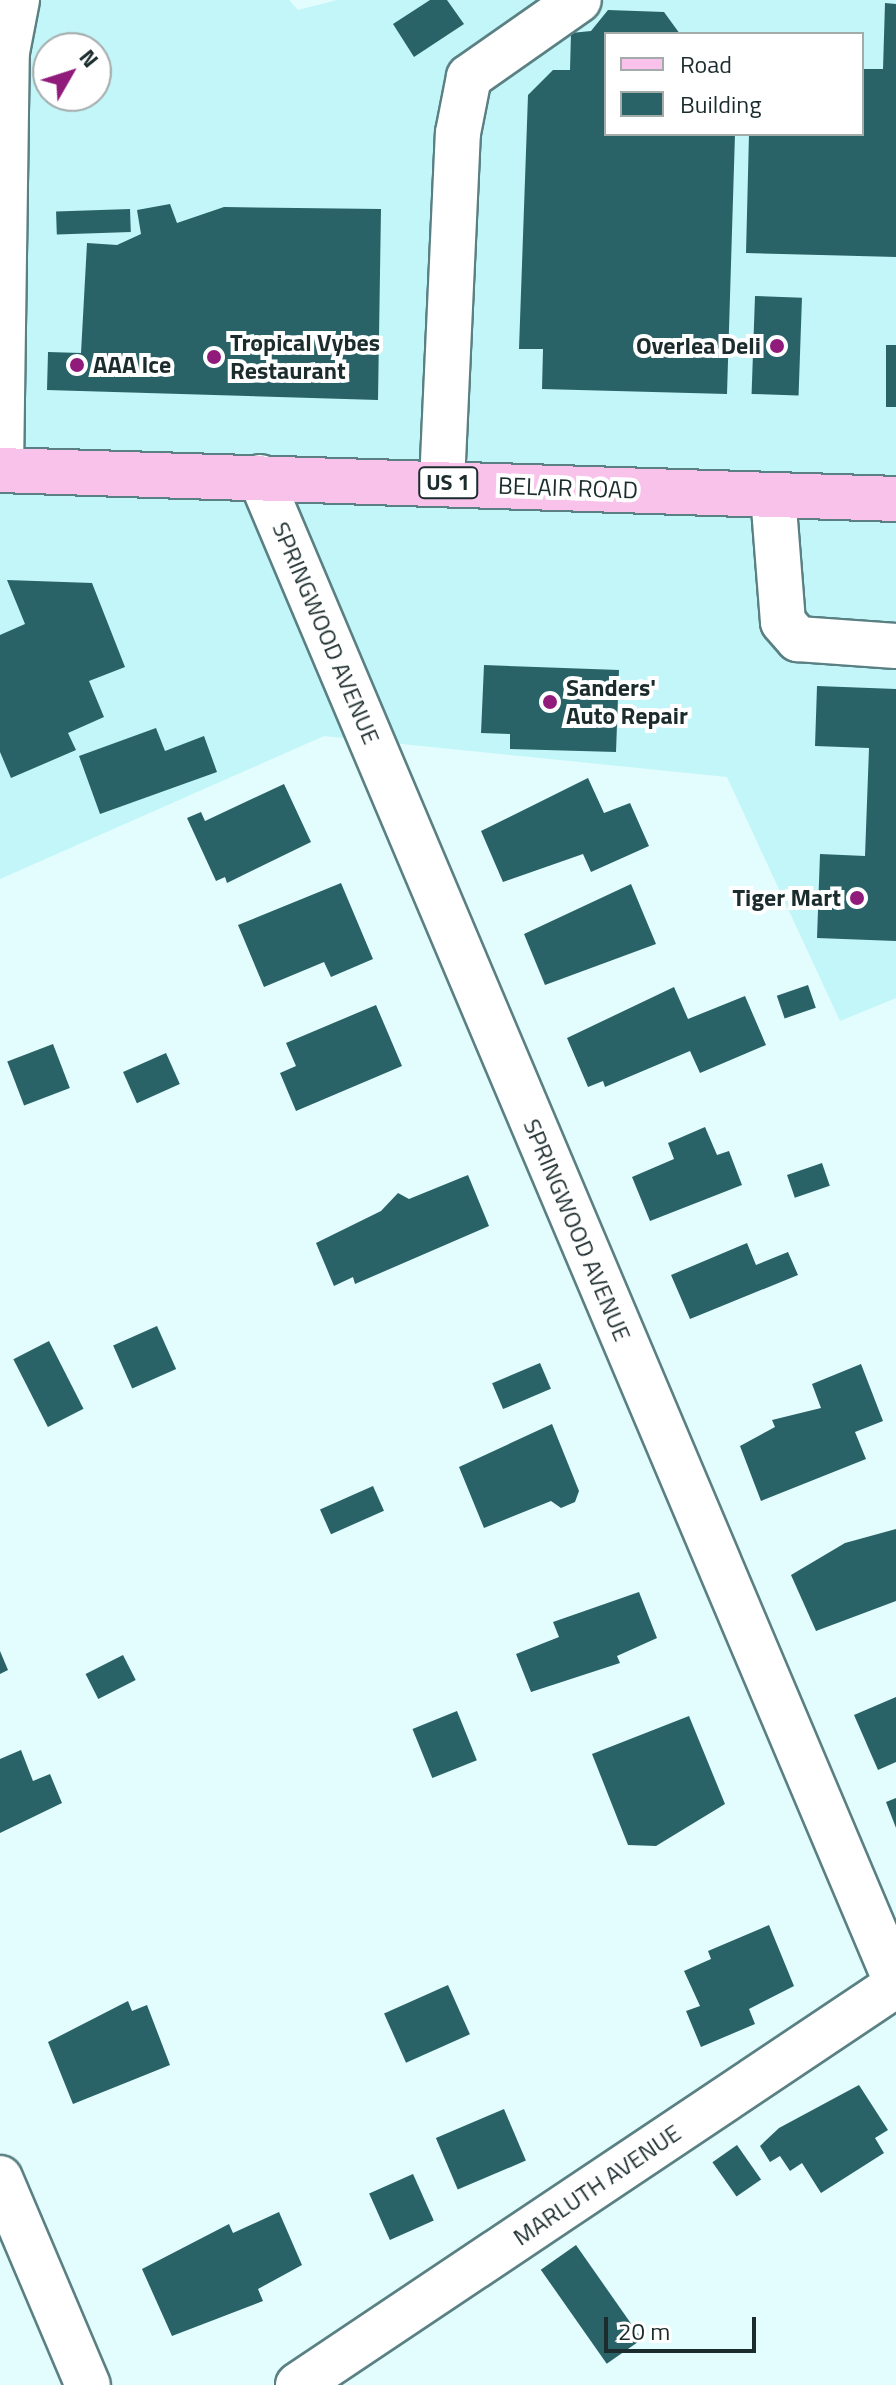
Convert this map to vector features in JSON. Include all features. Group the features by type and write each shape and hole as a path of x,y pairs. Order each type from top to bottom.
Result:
{"main road":[{"name":"BELAIR ROAD","path":"0,470 896,499"}],"street":[{"path":"0,470 3,94 17,0"},
{"path":"442,483 458,133 469,77 579,0"},
{"name":"SPRINGWOOD AVENUE","path":"260,477 896,1984"},
{"path":"773,495 783,622 798,639 896,646"},
{"name":"MARLUTH AVENUE","path":"298,2385 896,1984"},
{"path":"0,2178 88,2385"}],"shaded area":[{"path":"0,0 289,0 298,10 337,0 896,0 896,998 840,1021 727,777 324,736 0,879"}],"building":[{"path":"430,0 447,0 464,24 414,57 393,24"},
{"path":"885,3 896,4 896,257 746,253 749,136 864,136 864,69 883,69"},
{"path":"608,10 664,12 679,32 604,32 604,136 735,136 727,394 542,389 543,349 519,349 528,95 553,70 570,70 571,33 591,31"},
{"path":"170,204 177,223 224,207 381,209 378,400 47,390 48,352 81,353 87,243 117,245 141,234 137,210"},
{"path":"130,209 131,232 57,235 56,212"},
{"name":"Overlea Deli","path":"755,296 802,298 799,396 752,394"},
{"path":"886,345 896,345 896,407 886,407"},
{"path":"7,580 92,583 125,667 89,681 104,717 68,733 76,750 11,778 0,752 0,635 25,624"},
{"name":"Sanders' Auto Repair","path":"484,665 619,670 616,752 510,749 510,734 481,733"},
{"path":"817,686 896,689 896,941 817,938 820,854 865,856 869,748 815,746"},
{"path":"156,728 165,751 204,736 217,772 100,814 79,756"},
{"path":"588,778 604,813 630,803 649,846 591,872 583,854 503,882 481,831"},
{"path":"284,784 311,842 227,883 225,877 216,881 187,818 201,812 205,821"},
{"path":"341,883 373,959 331,977 324,962 264,987 238,925"},
{"path":"631,884 656,944 545,985 524,934"},
{"path":"808,985 816,1008 785,1018 777,996"},
{"path":"674,987 688,1019 745,996 766,1045 700,1073 690,1051 605,1087 603,1081 588,1087 567,1038"},
{"path":"376,1005 402,1066 296,1111 280,1073 296,1066 286,1043"},
{"path":"53,1044 70,1088 24,1105 7,1062"},
{"path":"166,1053 180,1084 137,1103 123,1072"},
{"path":"705,1127 717,1155 729,1151 742,1185 650,1221 632,1177 674,1159 668,1143"},
{"path":"822,1163 830,1186 795,1198 787,1175"},
{"path":"468,1175 489,1226 355,1284 353,1277 334,1286 316,1243 381,1211 398,1193 409,1199"},
{"path":"747,1243 756,1265 788,1252 798,1275 690,1319 671,1275"},
{"path":"157,1326 176,1369 132,1388 113,1346"},
{"path":"49,1341 84,1409 48,1427 13,1359"},
{"path":"540,1363 551,1389 503,1409 492,1383"},
{"path":"861,1364 883,1421 855,1432 866,1459 761,1501 740,1446 775,1427 772,1420 821,1408 812,1384"},
{"path":"552,1424 579,1491 575,1502 561,1508 551,1501 484,1528 459,1467"},
{"path":"373,1486 384,1511 331,1534 320,1510"},
{"path":"896,1529 896,1601 816,1631 791,1575 845,1543"},
{"path":"639,1592 657,1638 617,1656 620,1663 531,1692 516,1654 559,1637 553,1622"},
{"path":"0,1651 8,1670 0,1674"},
{"path":"123,1655 136,1680 98,1699 86,1674"},
{"path":"896,1697 896,1762 878,1770 854,1715"},
{"path":"457,1711 477,1760 432,1778 412,1729"},
{"path":"689,1716 725,1804 656,1846 628,1845 592,1754"},
{"path":"21,1750 33,1781 50,1774 62,1803 0,1833 0,1759"},
{"path":"896,1798 896,1828 886,1802"},
{"path":"769,1925 794,1986 749,2009 755,2024 701,2047 686,2011 700,2006 684,1971 711,1959 708,1951"},
{"path":"448,1985 470,2034 406,2063 384,2013"},
{"path":"128,2001 132,2011 147,2005 170,2065 73,2104 48,2042"},
{"path":"859,2085 888,2130 875,2138 884,2153 821,2193 802,2163 790,2171 780,2156 770,2162 760,2146 779,2128"},
{"path":"504,2109 526,2161 458,2189 436,2138"},
{"path":"737,2145 761,2179 737,2197 712,2162"},
{"path":"413,2174 434,2221 390,2240 369,2194"},
{"path":"279,2212 302,2265 258,2289 263,2301 172,2336 142,2269 229,2224 233,2233"},
{"path":"576,2245 642,2339 607,2364 541,2270"}],"place":[{"name":"Overlea Deli","path":"777,346"},
{"name":"Tropical Vybes Restaurant","path":"214,357"},
{"name":"AAA Ice","path":"77,365"},
{"name":"Sanders' Auto Repair","path":"550,702"},
{"name":"Tiger Mart","path":"857,898"}]}
